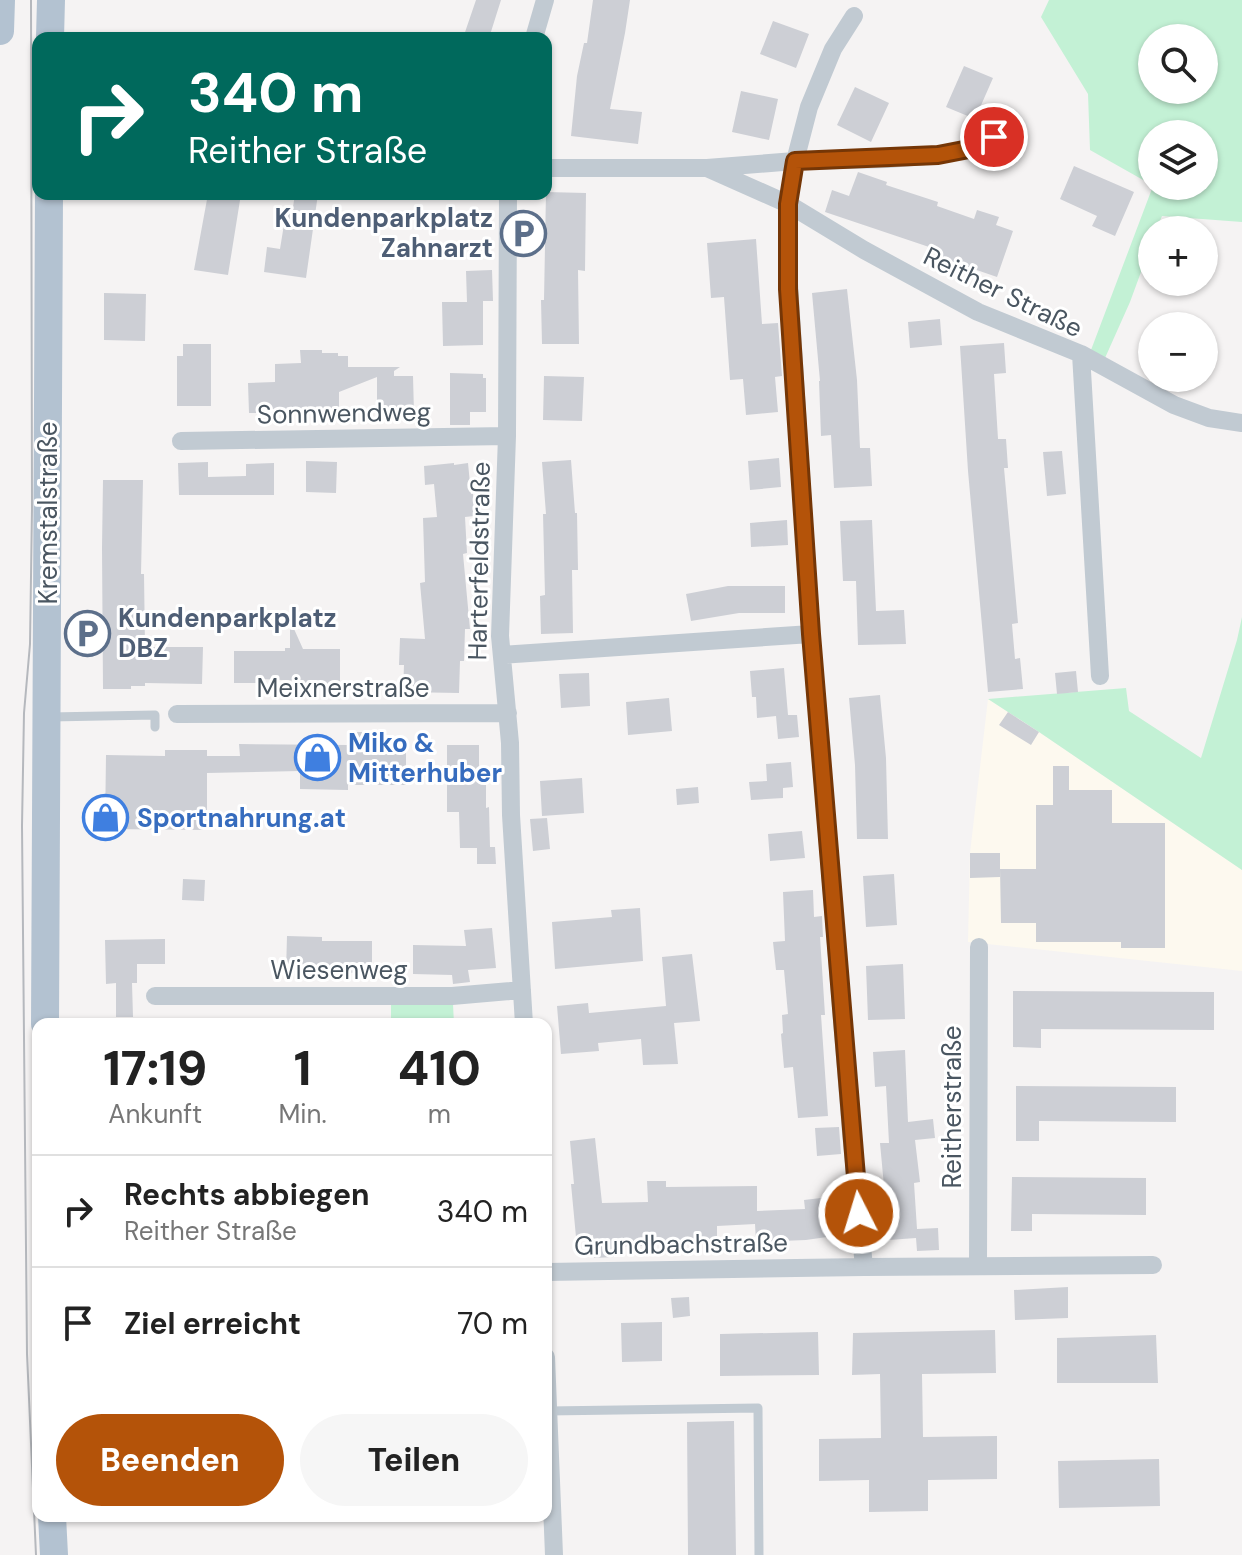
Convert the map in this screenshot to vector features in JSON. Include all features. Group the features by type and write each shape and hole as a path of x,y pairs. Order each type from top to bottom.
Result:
{"main road":[{"path":"0,31 1,0"},
{"path":"50,32 51,0"},
{"name":"Kremstalstraße","path":"45,1018 49,200"},
{"path":"52,1522 54,1555"}],"street":[{"path":"536,32 545,0"},
{"path":"854,16 833,49 809,107 795,161 788,204 788,289 811,634 864,1267"},
{"name":"Reither Straße","path":"552,168 707,168 938,155 974,148 994,137"},
{"name":"Reither Straße","path":"707,168 788,204 864,250 978,312 1081,354 1100,676"},
{"name":"Harterfeldstraße","path":"508,200 507,436 500,636 510,743 511,815 524,1018"},
{"path":"1081,354 1174,405 1209,418 1242,423"},
{"name":"Sonnwendweg","path":"181,441 507,436"},
{"path":"502,655 811,634"},
{"name":"Meixnerstraße","path":"177,714 508,713"},
{"name":"Reitherstraße","path":"978,1266 979,947"},
{"name":"Wiesenweg","path":"155,996 452,996 522,990"},
{"name":"Grundbachstraße","path":"552,1272 1153,1265"},
{"path":"552,1508 554,1555"}],"lane":[{"path":"47,717 155,715 155,727"},
{"path":"552,1415 758,1408 759,1555"}],"shaded area":[{"path":"988,699 1242,870 1242,971 968,942 970,853"}],"green space":[{"path":"1049,0 1242,0 1242,222 1218,220 1218,216 1142,216 1148,200 1218,200 1218,120 1138,120 1138,177 1090,150 1088,94 1041,17"},
{"path":"1138,226 1138,280 1130,302 1105,358 1091,350"},
{"path":"1242,617 1242,870 988,699 1126,688 1129,711 1201,758"},
{"path":"391,1003 453,1004 454,1018 391,1018"}],"building":[{"path":"476,0 501,0 491,32 465,32"},
{"path":"593,0 630,0 610,109 642,112 638,144 571,136 577,76 584,43 587,43"},
{"path":"773,21 809,34 796,68 760,54"},
{"path":"964,66 993,78 975,119 946,107"},
{"path":"855,87 889,103 871,142 837,125"},
{"path":"741,91 778,99 769,140 732,132"},
{"path":"1074,166 1134,192 1115,236 1092,226 1097,216 1060,199"},
{"path":"858,172 974,219 977,210 999,217 996,225 1013,231 997,277 936,256 938,250 825,212 832,190 849,196"},
{"path":"552,192 586,193 585,271 578,270 579,344 542,344 541,300 544,300 546,200 552,200"},
{"path":"207,200 240,200 228,275 194,270"},
{"path":"294,200 317,200 306,278 264,272 267,247 280,249 287,206 293,207"},
{"path":"756,239 762,324 778,323 782,376 775,377 778,412 746,415 743,379 730,380 724,297 711,298 707,243"},
{"path":"492,270 493,301 483,301 483,345 443,346 442,302 467,302 466,271"},
{"path":"847,289 857,380 860,448 870,448 872,486 834,488 831,435 821,436 820,381 812,293"},
{"path":"104,293 146,294 145,341 104,340"},
{"path":"940,319 942,345 910,348 908,322"},
{"path":"1004,343 1006,373 994,374 998,439 1006,439 1008,468 1004,468 1018,623 1012,624 1015,659 1020,658 1023,689 988,692 960,346"},
{"path":"183,344 211,344 211,406 177,406 177,356 183,356"},
{"path":"300,350 322,350 322,353 348,356 348,367 400,367 394,371 394,376 413,376 414,413 377,414 377,377 339,392 339,412 249,413 248,383 275,382 275,364 301,363"},
{"path":"450,373 483,374 486,378 486,412 470,412 470,425 450,425"},
{"path":"544,376 584,377 582,421 543,420"},
{"path":"1062,451 1066,494 1047,496 1043,452"},
{"path":"779,458 781,487 750,490 748,461"},
{"path":"571,460 577,513 578,570 572,570 573,633 541,634 540,596 545,595 543,514 546,514 542,462"},
{"path":"306,461 337,462 336,493 306,492"},
{"path":"208,462 208,477 246,476 246,464 274,463 274,495 179,495 178,463"},
{"path":"468,463 474,516 465,517 467,553 463,554 470,629 465,629 459,693 403,692 404,665 399,665 400,638 425,639 420,583 425,582 423,518 437,517 434,484 425,485 424,466"},
{"path":"103,480 143,480 141,574 144,574 145,647 203,647 202,684 145,683 145,686 131,686 131,689 103,689"},
{"path":"787,520 788,545 751,547 750,523"},
{"path":"872,520 876,611 904,610 906,644 858,645 856,581 843,581 840,521"},
{"path":"728,586 785,586 785,613 739,613 691,621 686,594"},
{"path":"290,620 303,649 340,649 340,684 260,679 260,683 234,683 234,651 285,651 285,648 290,648"},
{"path":"784,668 788,715 797,715 799,737 778,739 776,716 757,718 750,671"},
{"path":"1076,671 1078,692 1057,694 1055,673"},
{"path":"589,673 590,706 561,708 559,674"},
{"path":"880,695 886,758 888,839 857,839 849,698"},
{"path":"669,698 672,731 628,735 626,702"},
{"path":"1008,712 1039,732 1031,745 999,725"},
{"path":"347,732 365,732 365,744 406,744 406,785 348,785 348,790 300,789 300,771 207,773 207,830 105,829 106,755 165,756 165,750 207,750 207,756 240,756 239,744 348,745"},
{"path":"447,745 479,745 479,782 486,782 490,847 495,847 496,864 477,864 477,848 460,848 459,812 447,812"},
{"path":"791,762 793,787 783,788 783,798 751,800 749,782 767,781 766,764"},
{"path":"1053,766 1069,766 1069,790 1112,790 1112,823 1165,823 1165,948 1121,948 1121,942 1036,942 1036,923 1001,923 1000,869 1036,869 1036,805 1053,805"},
{"path":"582,778 584,813 542,816 540,781"},
{"path":"698,787 699,803 677,805 676,789"},
{"path":"547,818 550,849 533,851 530,819"},
{"path":"802,831 805,858 770,861 768,834"},
{"path":"970,853 1000,853 1000,877 970,878"},
{"path":"894,874 897,925 866,927 863,876"},
{"path":"183,879 205,880 204,901 182,900"},
{"path":"813,890 814,917 822,916 823,937 820,937 825,1015 821,1015 828,1116 798,1118 793,1067 784,1068 782,1015 788,1014 784,970 776,970 773,942 785,941 783,892"},
{"path":"640,908 643,961 555,969 552,922 612,917 611,910"},
{"path":"492,928 496,968 468,970 470,982 453,984 452,975 413,974 413,945 466,946 464,930"},
{"path":"287,936 322,937 322,941 372,941 372,973 286,972"},
{"path":"165,939 165,964 137,964 137,983 132,983 133,1017 116,1017 116,983 106,984 105,940"},
{"path":"692,954 700,1021 674,1023 678,1064 643,1065 641,1039 598,1043 599,1051 561,1054 557,1006 588,1003 589,1013 666,1006 662,957"},
{"path":"903,964 905,1019 868,1020 866,966"},
{"path":"1013,991 1214,992 1214,1030 1041,1029 1041,1048 1013,1047"},
{"path":"905,1050 908,1122 933,1119 935,1138 915,1140 920,1182 914,1183 917,1229 938,1228 939,1250 917,1251 916,1238 889,1240 880,1143 889,1143 886,1086 875,1087 873,1052"},
{"path":"1016,1086 1176,1087 1176,1122 1039,1121 1039,1141 1016,1141"},
{"path":"839,1127 841,1154 817,1156 815,1128"},
{"path":"595,1138 602,1203 648,1202 647,1181 666,1181 666,1187 757,1186 757,1211 805,1209 804,1200 838,1196 841,1235 756,1242 755,1224 717,1226 717,1242 613,1247 614,1257 594,1258 593,1235 576,1237 570,1141"},
{"path":"1012,1177 1146,1178 1146,1215 1032,1214 1032,1231 1011,1231"},
{"path":"1068,1287 1068,1318 1015,1320 1014,1290"},
{"path":"689,1297 690,1316 673,1318 671,1298"},
{"path":"662,1322 662,1361 622,1362 621,1323"},
{"path":"995,1330 996,1373 922,1374 923,1437 997,1436 997,1479 928,1480 928,1511 869,1512 869,1480 819,1481 819,1439 881,1438 880,1374 852,1375 853,1333"},
{"path":"818,1332 819,1375 720,1376 720,1334"},
{"path":"1156,1335 1158,1383 1057,1383 1057,1338"},
{"path":"734,1421 736,1555 688,1555 687,1422"},
{"path":"1159,1459 1160,1506 1059,1508 1058,1461"}],"tram line":[{"path":"31,0 32,509 22,826 27,1354 32,1466"},
{"path":"35,1522 36,1555"}],"place":[{"name":"Kundenparkplatz Zahnarzt","path":"524,233"},
{"name":"Kundenparkplatz DBZ","path":"87,633"},
{"name":"Miko & Mitterhuber","path":"317,758"},
{"name":"Sportnahrung.at","path":"106,818"}],"route":[{"path":"859,1213 811,634 788,289 788,204 795,161 938,155 974,148 994,137"}]}
